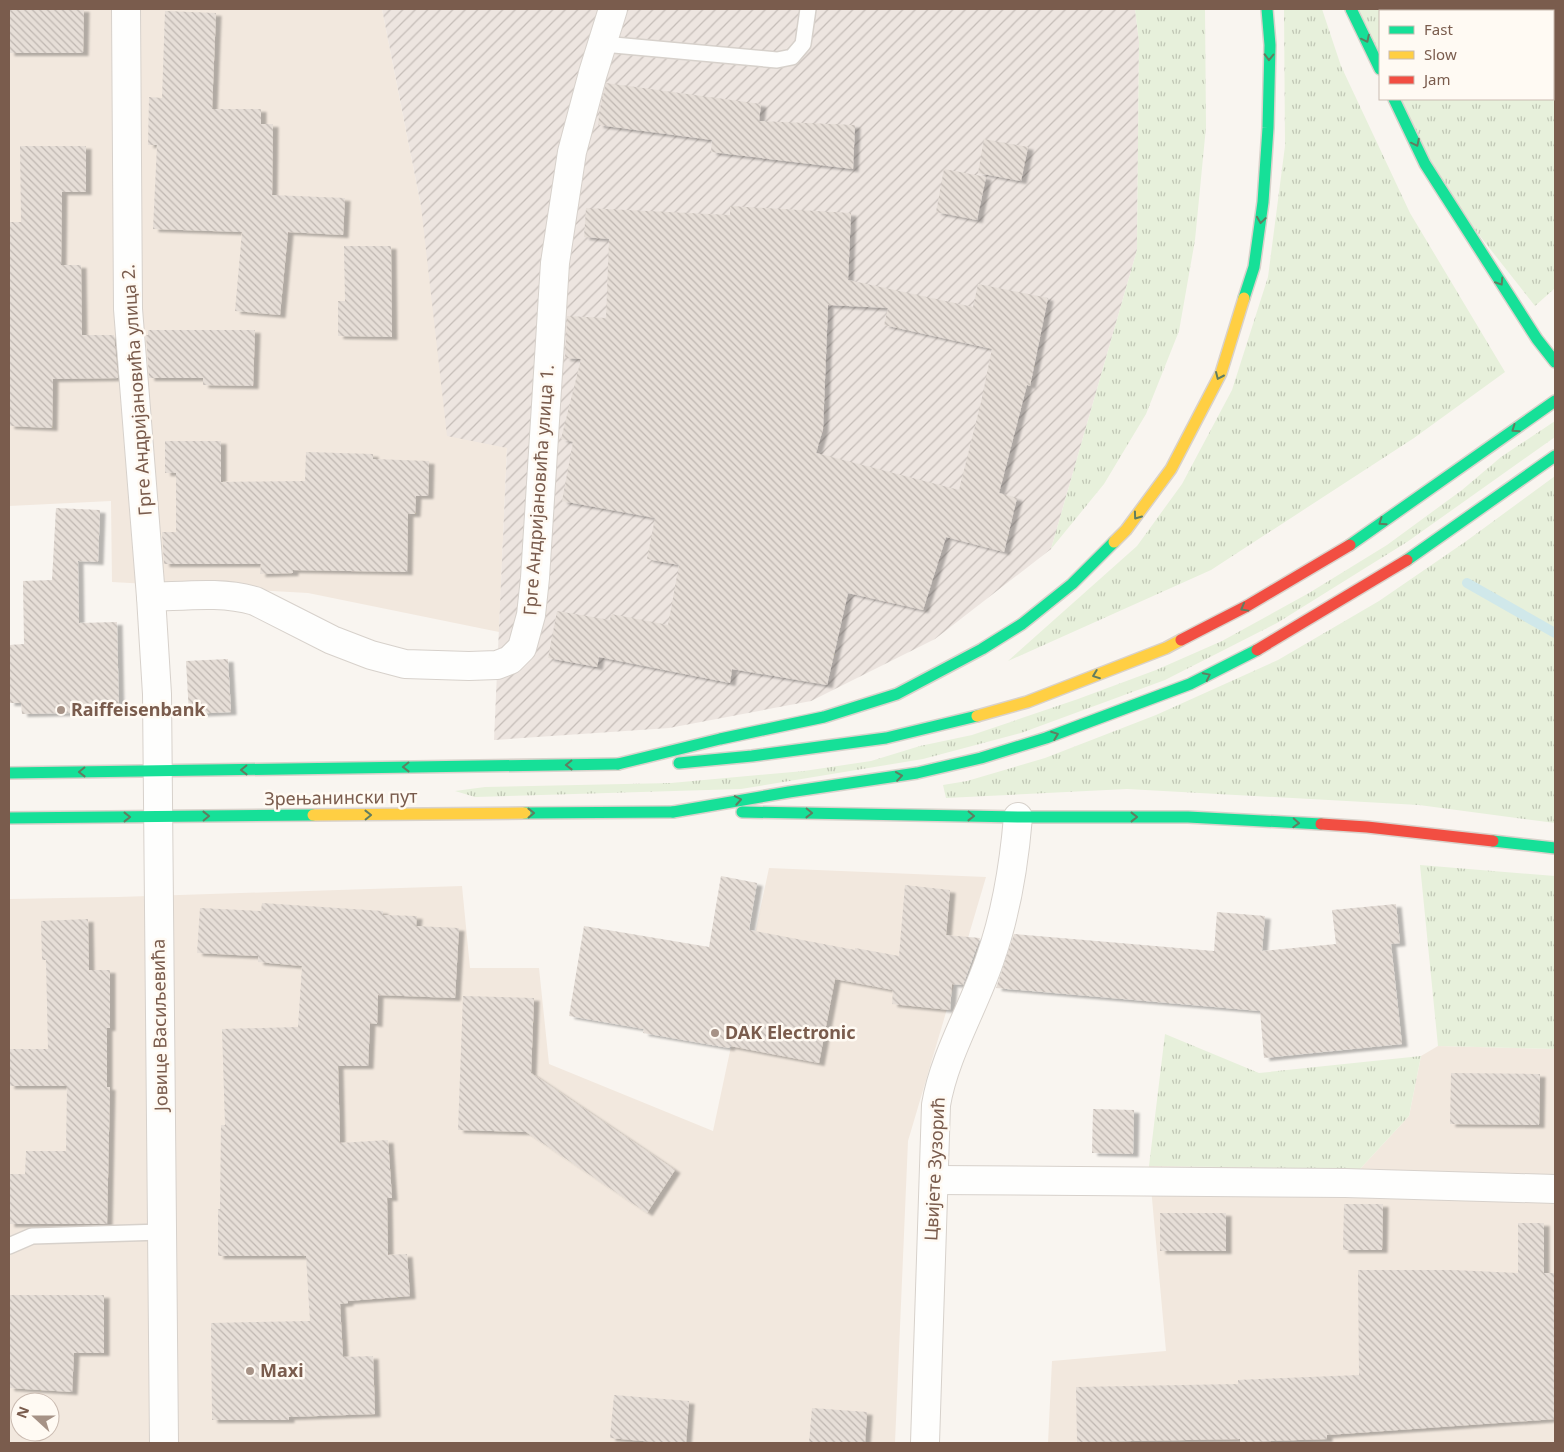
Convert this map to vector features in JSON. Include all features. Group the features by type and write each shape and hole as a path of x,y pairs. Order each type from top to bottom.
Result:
{"main road":[{"path":"618,764 720,739 824,717 897,694 982,649 1022,624 1072,584 1126,530 1171,469 1221,373 1254,267 1263,202 1268,128 1270,45 1266,9"},
{"path":"1351,9 1379,67"},
{"path":"1394,100 1426,164 1537,339 1555,362"},
{"path":"618,764 697,762 886,738 1036,699 1166,648 1247,606 1337,554 1555,401"},
{"path":"673,812 917,773 981,758 1046,738 1190,684 1242,659 1394,569 1555,456"},
{"name":"Зрењанински пут","path":"9,774 618,764"},
{"path":"673,812 1018,817 1188,817 1324,824 1409,831 1555,848"},
{"name":"Зрењанински пут","path":"9,818 673,812"}],"street":[{"name":"Грге Андријановића улица 2.","path":"126,9 128,309 152,598 157,694 157,771"},
{"name":"Грге Андријановића улица 1.","path":"152,598 200,595 242,597 255,601 332,640 371,655 405,664 497,665 510,660 522,648 531,615 535,578 555,263 572,152 612,9"},
{"name":"Јовице Васиљевића","path":"157,771 162,1232 172,1443"},
{"name":"Цвијете Зузорић","path":"925,1443 935,1120 938,1090 990,959 1002,922 1016,841 1018,817"},
{"path":"934,1180 1345,1183 1555,1189"}],"lane":[{"path":"603,44 776,60 792,57 802,44 808,9"},
{"path":"9,1246 32,1236 162,1232"}],"shaded area":[{"path":"9,9 382,9 421,206 507,448 499,632 308,593 112,582 111,501 9,506"},
{"path":"382,9 1135,9 1139,41 1137,250 1051,549 935,639 811,701 669,728 494,740 507,448 447,436 421,206"},
{"path":"769,868 986,877 908,1141 895,1443 9,1443 9,899 462,886 470,968 539,968 549,1064 713,1131"},
{"path":"1438,1046 1555,1049 1555,1443 1048,1443 1052,1361 1166,1351 1149,1166 1360,1169 1409,1116 1421,1056"}],"green space":[{"path":"1135,9 1205,9 1206,127 1195,240 1179,331 1146,414 1104,484 1051,549 1137,250 1139,41"},
{"path":"1284,9 1322,9 1341,66 1410,213 1505,372 1414,438 1211,570 1008,661 1137,546 1182,484 1232,390 1268,277 1285,146"},
{"path":"1355,9 1555,9 1555,288 1535,306 1428,170 1396,100 1554,100 1554,10 1379,10 1379,63"},
{"path":"1555,421 1555,437 1407,542 1277,623 1165,680 1021,733 923,759 741,789 475,797 455,791 485,787 671,783 804,771 871,761 920,746 972,735 1156,670 1222,641 1309,593 1387,545 1462,490 1501,457"},
{"path":"1555,476 1555,823 1419,805 1127,789 946,798 943,785 967,781 1045,758 1156,715 1278,660 1379,601 1465,542"},
{"path":"1420,865 1555,876 1555,1049 1438,1046"},
{"path":"1165,1034 1259,1073 1421,1056 1409,1116 1360,1169 1149,1166"}],"building":[{"path":"84,9 83,53 9,53 9,10"},
{"path":"165,11 216,13 212,109 261,109 261,124 273,124 272,195 345,198 343,235 288,232 280,315 235,311 242,232 153,229 157,145 148,145 149,97 162,98"},
{"path":"606,83 761,104 759,121 855,125 853,169 711,152 712,140 598,125"},
{"path":"984,139 1028,147 1021,181 978,173"},
{"path":"20,146 86,146 86,192 62,192 61,265 81,265 82,335 114,335 118,378 53,379 52,428 9,426 9,222 21,222"},
{"path":"944,169 986,177 977,220 936,212"},
{"path":"730,206 851,213 848,280 973,307 978,284 1048,298 1030,386 1027,385 999,493 1017,498 1004,552 946,537 923,610 848,593 827,685 732,669 730,683 599,657 597,667 548,658 557,611 610,620 611,614 668,625 679,565 647,559 655,518 562,501 573,442 561,439 581,359 565,358 567,316 606,318 609,239 584,237 586,208 730,215","holes":["828,305 888,308 884,325 992,349 959,490 816,453 823,429"]},
{"path":"344,246 391,246 392,337 338,336 338,301 345,301"},
{"path":"148,330 255,330 253,386 203,385 203,378 149,378 146,335 148,335"},
{"path":"165,441 221,441 221,482 305,481 306,452 373,454 373,459 429,461 428,496 416,496 415,514 408,514 407,572 293,570 293,573 260,574 261,564 164,564 162,532 176,532 176,473 165,473"},
{"path":"56,508 100,510 98,562 78,561 79,623 117,622 119,712 22,714 21,703 9,703 9,645 24,644 23,581 52,580"},
{"path":"228,659 231,712 189,714 186,661"},
{"path":"721,876 757,883 749,930 855,950 855,948 899,956 905,885 950,890 946,935 980,938 963,985 952,984 950,1010 892,1004 893,990 835,979 819,1063 730,1046 729,1048 643,1033 644,1029 569,1016 584,926 709,947"},
{"path":"262,903 383,911 383,915 417,916 416,926 459,928 455,998 378,995 377,1024 370,1023 368,1066 338,1066 340,1143 388,1140 392,1198 387,1198 388,1255 407,1254 410,1296 348,1301 348,1303 340,1304 343,1357 373,1356 375,1414 289,1417 289,1420 212,1420 211,1323 310,1321 306,1256 218,1256 221,1125 225,1125 222,1029 298,1027 302,966 258,962 258,956 197,953 200,908 261,911"},
{"path":"1396,904 1400,943 1391,944 1402,1044 1264,1058 1260,1011 996,988 1014,934 1214,951 1217,912 1265,916 1262,951 1336,944 1332,910"},
{"path":"88,919 89,970 110,970 110,1028 107,1028 107,1087 110,1087 107,1224 9,1224 9,1174 25,1174 26,1151 66,1151 67,1086 9,1086 9,1049 48,1049 46,960 42,960 41,921"},
{"path":"463,996 534,998 531,1073 675,1170 647,1213 526,1132 458,1130"},
{"path":"1451,1073 1540,1074 1539,1125 1450,1124"},
{"path":"1093,1109 1134,1110 1133,1154 1092,1153"},
{"path":"1344,1204 1383,1204 1382,1250 1343,1250"},
{"path":"1160,1213 1226,1213 1226,1251 1160,1251"},
{"path":"1518,1223 1544,1223 1544,1273 1555,1273 1555,1419 1327,1435 1327,1439 1240,1442 1240,1439 1077,1442 1076,1387 1238,1384 1238,1380 1359,1375 1358,1270 1453,1270 1518,1273"},
{"path":"9,1295 104,1295 104,1353 74,1353 72,1392 9,1388"},
{"path":"614,1395 689,1401 686,1443 610,1438"},
{"path":"812,1408 867,1412 865,1443 809,1443"}],"waterway":[{"path":"1467,583 1555,633"}],"traffic: fast":[{"path":"1244,298 1254,267 1263,202 1268,128 1270,45 1267,9"},
{"path":"1351,9 1379,67"},
{"path":"1394,100 1425,164 1537,339 1555,362"},
{"path":"1350,545 1555,401"},
{"path":"1407,560 1555,456"},
{"path":"618,764 720,739 824,717 897,694 982,649 1022,624 1072,584 1114,542"},
{"path":"673,812 917,773 981,758 1046,738 1190,684 1257,650"},
{"path":"679,763 752,756 886,738 977,716"},
{"path":"9,773 618,764"},
{"path":"525,813 673,812"},
{"path":"742,812 1018,817 1188,817 1321,824"},
{"path":"9,818 313,815"},
{"path":"1493,841 1555,848"}],"traffic: slow":[{"path":"1114,542 1126,530 1171,469 1221,373 1244,298"},
{"path":"977,716 1027,702 1166,648 1181,640"},
{"path":"313,815 525,813"}],"traffic: jam":[{"path":"1181,640 1247,606 1350,545"},
{"path":"1257,650 1407,560"},
{"path":"1321,824 1367,827 1493,841"}],"place":[{"name":"Raiffeisenbank","path":"61,710"},
{"name":"DAK Electronic","path":"715,1033"},
{"name":"Maxi","path":"250,1371"}]}
